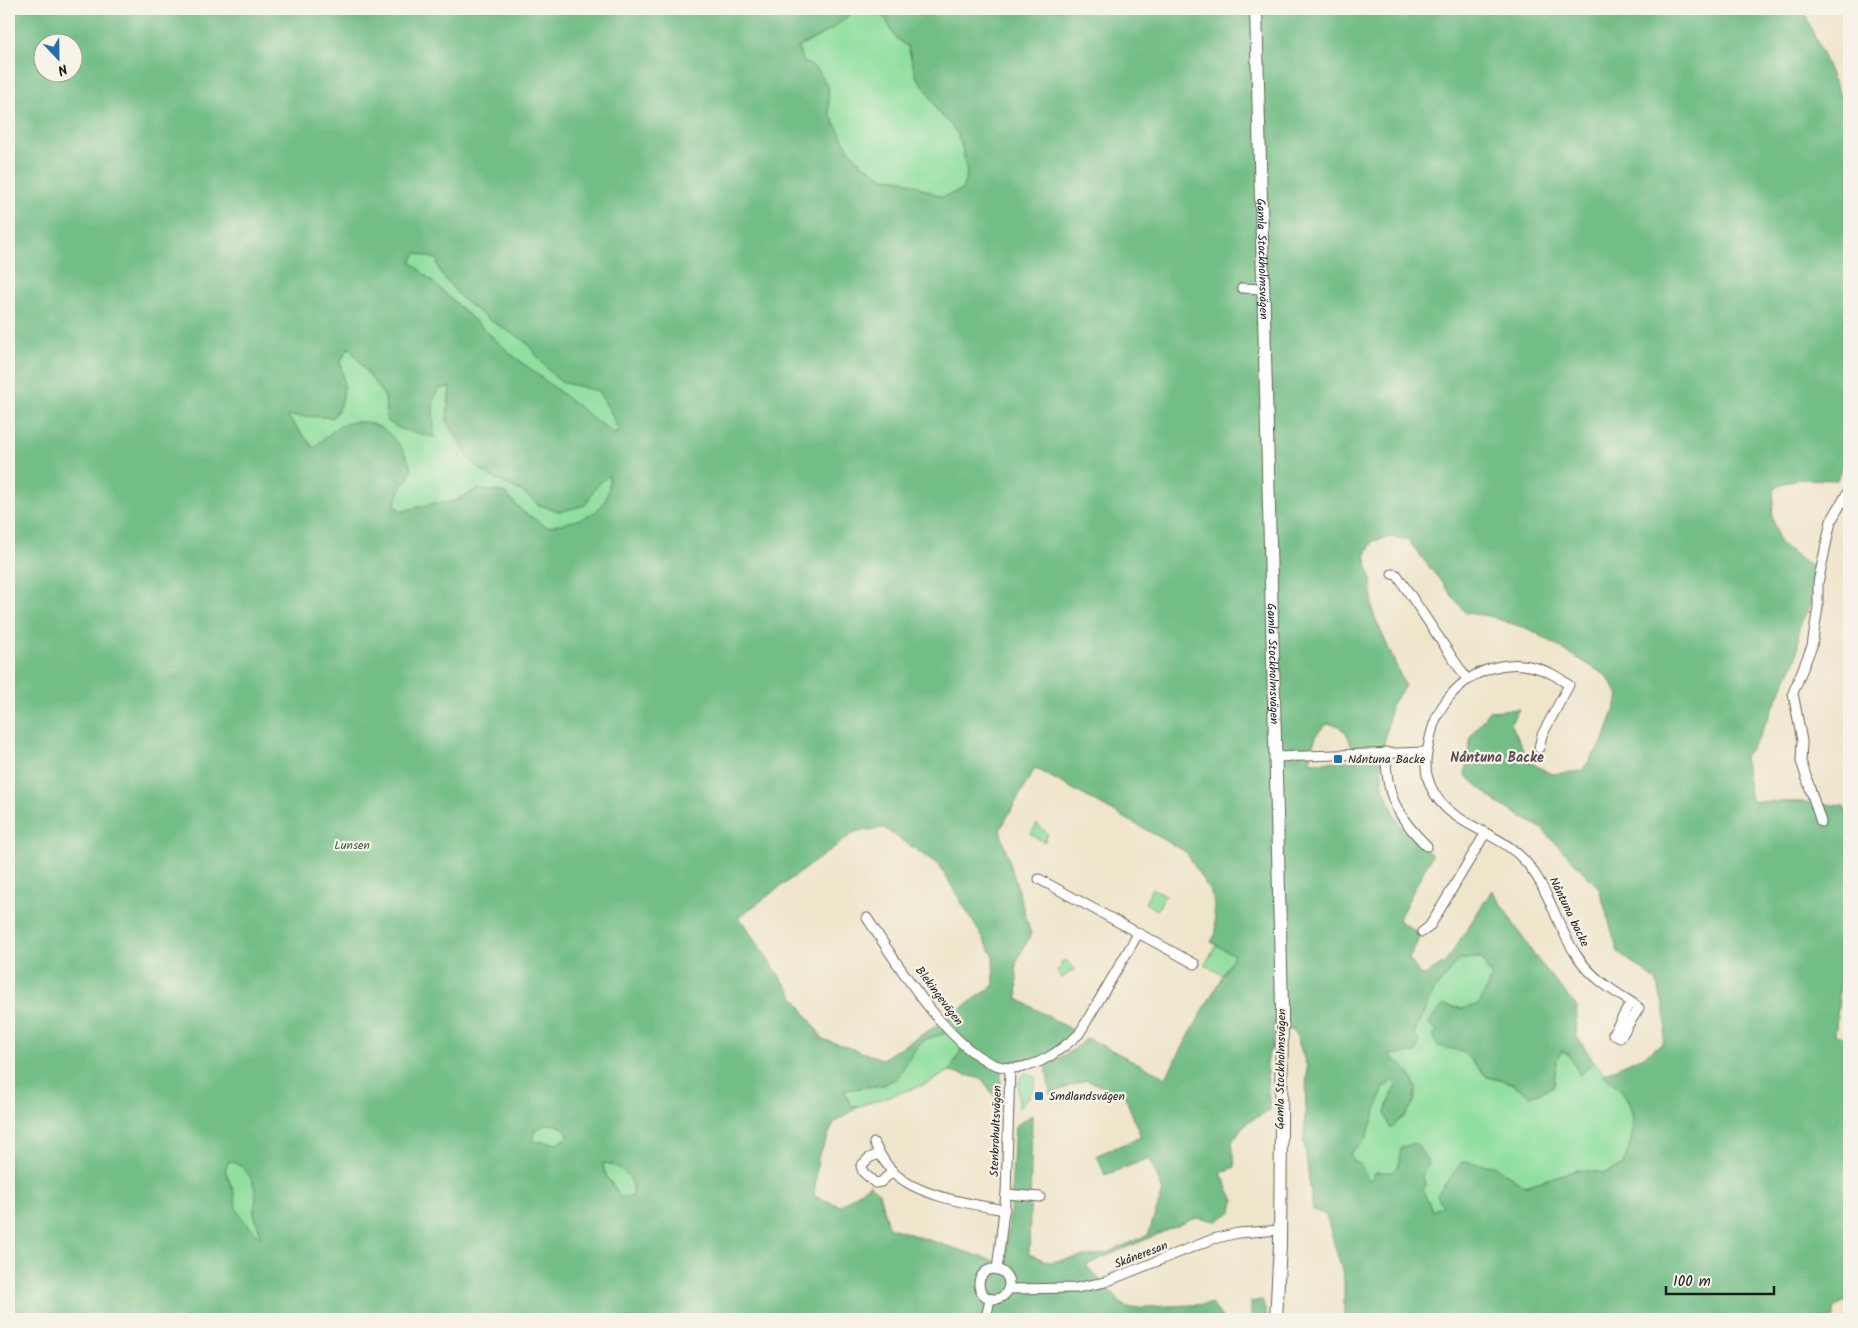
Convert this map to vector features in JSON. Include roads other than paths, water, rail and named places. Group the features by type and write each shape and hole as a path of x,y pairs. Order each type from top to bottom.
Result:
{"main road":[{"name":"Gamla Stockholmsvägen","path":"1256,9 1282,1006 1280,1230 1276,1319"}],"street":[{"path":"1242,288 1263,289"},
{"path":"1821,822 1801,762 1802,741 1793,693 1812,646 1818,607 1818,583 1831,521 1849,490"},
{"path":"1392,574 1397,575 1466,678"},
{"name":"Nåntuna backe","path":"1539,748 1542,735 1569,685 1550,672 1515,665 1489,669 1466,678 1441,707 1432,728 1426,752 1428,776 1442,804 1485,834 1509,847 1529,866 1546,892 1561,928 1577,956 1601,984 1631,1002"},
{"path":"1386,752 1385,777 1394,802 1408,828 1427,846"},
{"path":"1275,757 1426,752"},
{"path":"1422,932 1429,927 1485,834"},
{"path":"1039,879 1195,964"},
{"name":"Blekingevägen","path":"867,918 941,1024 963,1046 997,1065 1010,1068"},
{"path":"1010,1068 1027,1067 1036,1063 1066,1045 1079,1034 1138,934"},
{"name":"Stenbrohultsvägen","path":"997,1270 1005,1210 1010,1068"},
{"path":"874,1143 879,1154 893,1171 919,1188 962,1203 1005,1210"},
{"path":"879,1154 869,1158 861,1166 864,1172 875,1183 881,1182 893,1171"},
{"name":"Stenbrohultsvägen","path":"1006,1194 1040,1197"},
{"name":"Skåneresan","path":"1008,1290 1076,1288 1105,1282 1212,1239 1238,1233 1280,1230"},
{"path":"989,1270 1004,1272 1008,1278 1008,1290 1000,1298 990,1299 980,1291 979,1281 983,1273 989,1270"},
{"path":"986,1319 990,1299"}],"place":[{"name":"Nåntuna Backe","path":"1338,759"},
{"name":"Smålandsvägen","path":"1039,1096"}],"district":[{"name":"Nåntuna Backe","path":"1497,758"}],"park label":[{"name":"Lunsen","path":"352,845"}]}
